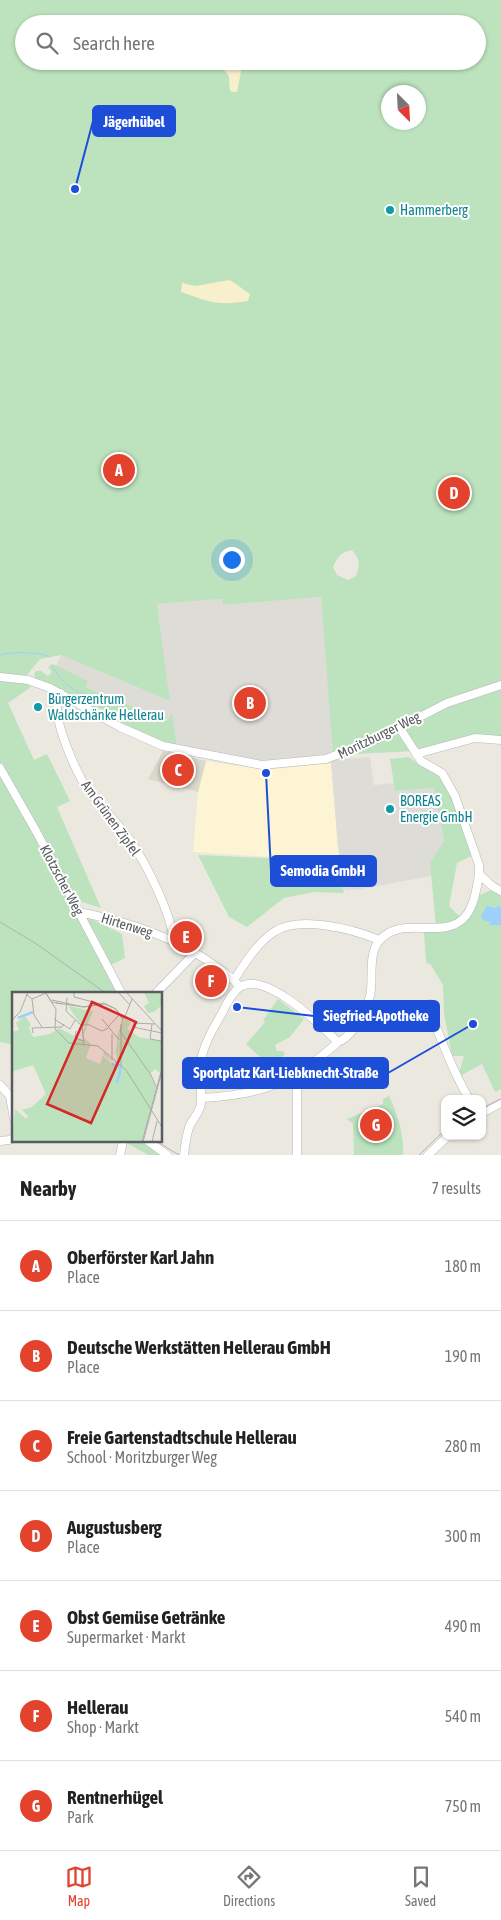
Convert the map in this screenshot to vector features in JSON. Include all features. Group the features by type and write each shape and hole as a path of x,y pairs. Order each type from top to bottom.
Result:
{"street":[{"name":"Moritzburger Weg","path":"0,677 28,680 60,694 120,727 156,743 210,756 262,765 326,759 363,745 447,703 501,685"},
{"name":"Am Grünen Zipfel","path":"60,694 57,707 58,720 73,760 89,792 130,840 150,875 172,927 174,941"},
{"path":"201,1098 254,1092 282,1083 297,1074 340,1041 355,1027 364,1014 370,995 373,952 380,940 398,929 451,926 462,920 470,909 480,875 479,865 455,796 442,773 421,761 400,727"},
{"path":"416,754 475,738 501,740"},
{"name":"Klotzscher Weg","path":"0,768 121,992"},
{"path":"480,875 501,891"},
{"path":"475,894 492,886"},
{"name":"Hirtenweg","path":"79,912 119,921 154,932 174,941 234,980 240,987"},
{"path":"234,980 258,946 272,933 286,927 321,925 339,928 380,940"},
{"path":"157,992 195,953"},
{"path":"184,1155 190,1126 200,1107 201,1060 214,1028 233,995 240,987 255,984 280,993 340,1041"},
{"path":"430,1004 430,1011 456,1077 467,1095"},
{"path":"297,1074 297,1155"},
{"path":"0,1085 10,1096 12,1108"},
{"path":"486,1111 501,1103"},
{"path":"428,1155 444,1140"},
{"path":"120,1155 123,1142"},
{"path":"149,1142 167,1155"}],"shaded area":[{"path":"321,597 334,760 370,757 374,785 394,783 395,791 434,788 444,841 430,862 431,876 361,889 345,890 338,846 331,763 324,757 262,763 177,747 171,713 167,721 85,686 88,681 56,666 61,655 170,701 157,604 223,599 224,605"},
{"path":"163,751 206,761 198,792 148,779"},
{"path":"206,761 266,770 331,763 339,861 193,852 198,792"}],"green space":[{"path":"0,0 501,0 501,738 417,751 333,755 321,597 223,605 222,599 157,604 170,701 61,655 40,659 28,673 24,682 31,687 8,703 34,760 47,754 70,801 57,807 101,908 75,900 94,947 116,992 12,992 12,1045 0,1042","holes":["352,550 359,565 356,576 348,580 337,575 333,567 336,560 345,552"]},
{"path":"53,664 88,681 86,687 167,721 172,712 177,747 163,744 105,717 107,712 99,708 96,711 36,680 34,674 36,671 41,671 48,676 52,672 48,667"},
{"path":"409,757 420,766 436,773 446,783 473,855 457,863 449,906 460,917 451,924 436,926 430,862 444,841 434,788 395,791 390,759"},
{"path":"198,855 339,861 344,893 314,892 284,898 247,927 229,917"},
{"path":"491,890 501,895 501,907 497,906 491,925 501,925 501,1089 495,1092 482,1064 458,1077 464,1056 452,1056 444,1013 443,985 431,965 426,962 424,932 445,931 459,926 470,915 478,896"},
{"path":"81,914 122,934 125,958 109,966"},
{"path":"278,999 304,1019 290,1037 275,1045 277,1051 283,1051 285,1055 264,1065 262,1059 246,1044 265,1022 263,1020"},
{"path":"389,1096 400,1125 403,1155 354,1155 353,1124 347,1119 383,1104 383,1099"},
{"path":"145,1142 160,1155 148,1155 127,1143"}],"sand":[{"path":"224,70 241,70 237,92 230,91 229,76"},
{"path":"230,280 250,294 248,301 221,303 181,292 182,283 195,286"}],"water":[{"path":"487,906 501,907 501,925 490,925 490,922 483,920 481,916"}],"waterway":[{"path":"0,655 26,653 49,657"},
{"path":"51,665 61,679 76,691 86,694 97,709"}],"tram line":[{"path":"0,922 35,943 104,992"},
{"path":"486,1107 501,1099"},
{"path":"419,1155 441,1134"},
{"path":"158,1142 179,1155"}],"place":[{"name":"Jägerhübel","path":"75,189"},
{"name":"Hammerberg","path":"390,210"},
{"name":"Oberförster Karl Jahn","path":"119,470"},
{"name":"Augustusberg","path":"454,493"},
{"name":"Deutsche Werkstätten Hellerau GmbH","path":"250,703"},
{"name":"Bürgerzentrum Waldschänke Hellerau","path":"38,707"},
{"name":"Freie Gartenstadtschule Hellerau","path":"178,770"},
{"name":"Semodia GmbH","path":"266,773"},
{"name":"BOREAS Energie GmbH","path":"390,809"},
{"name":"Obst Gemüse Getränke","path":"186,937"},
{"name":"Hellerau","path":"211,981"},
{"name":"Siegfried-Apotheke","path":"237,1007"},
{"name":"Sportplatz Karl-Liebknecht-Straße","path":"473,1024"},
{"name":"Rentnerhügel","path":"376,1125"}]}
